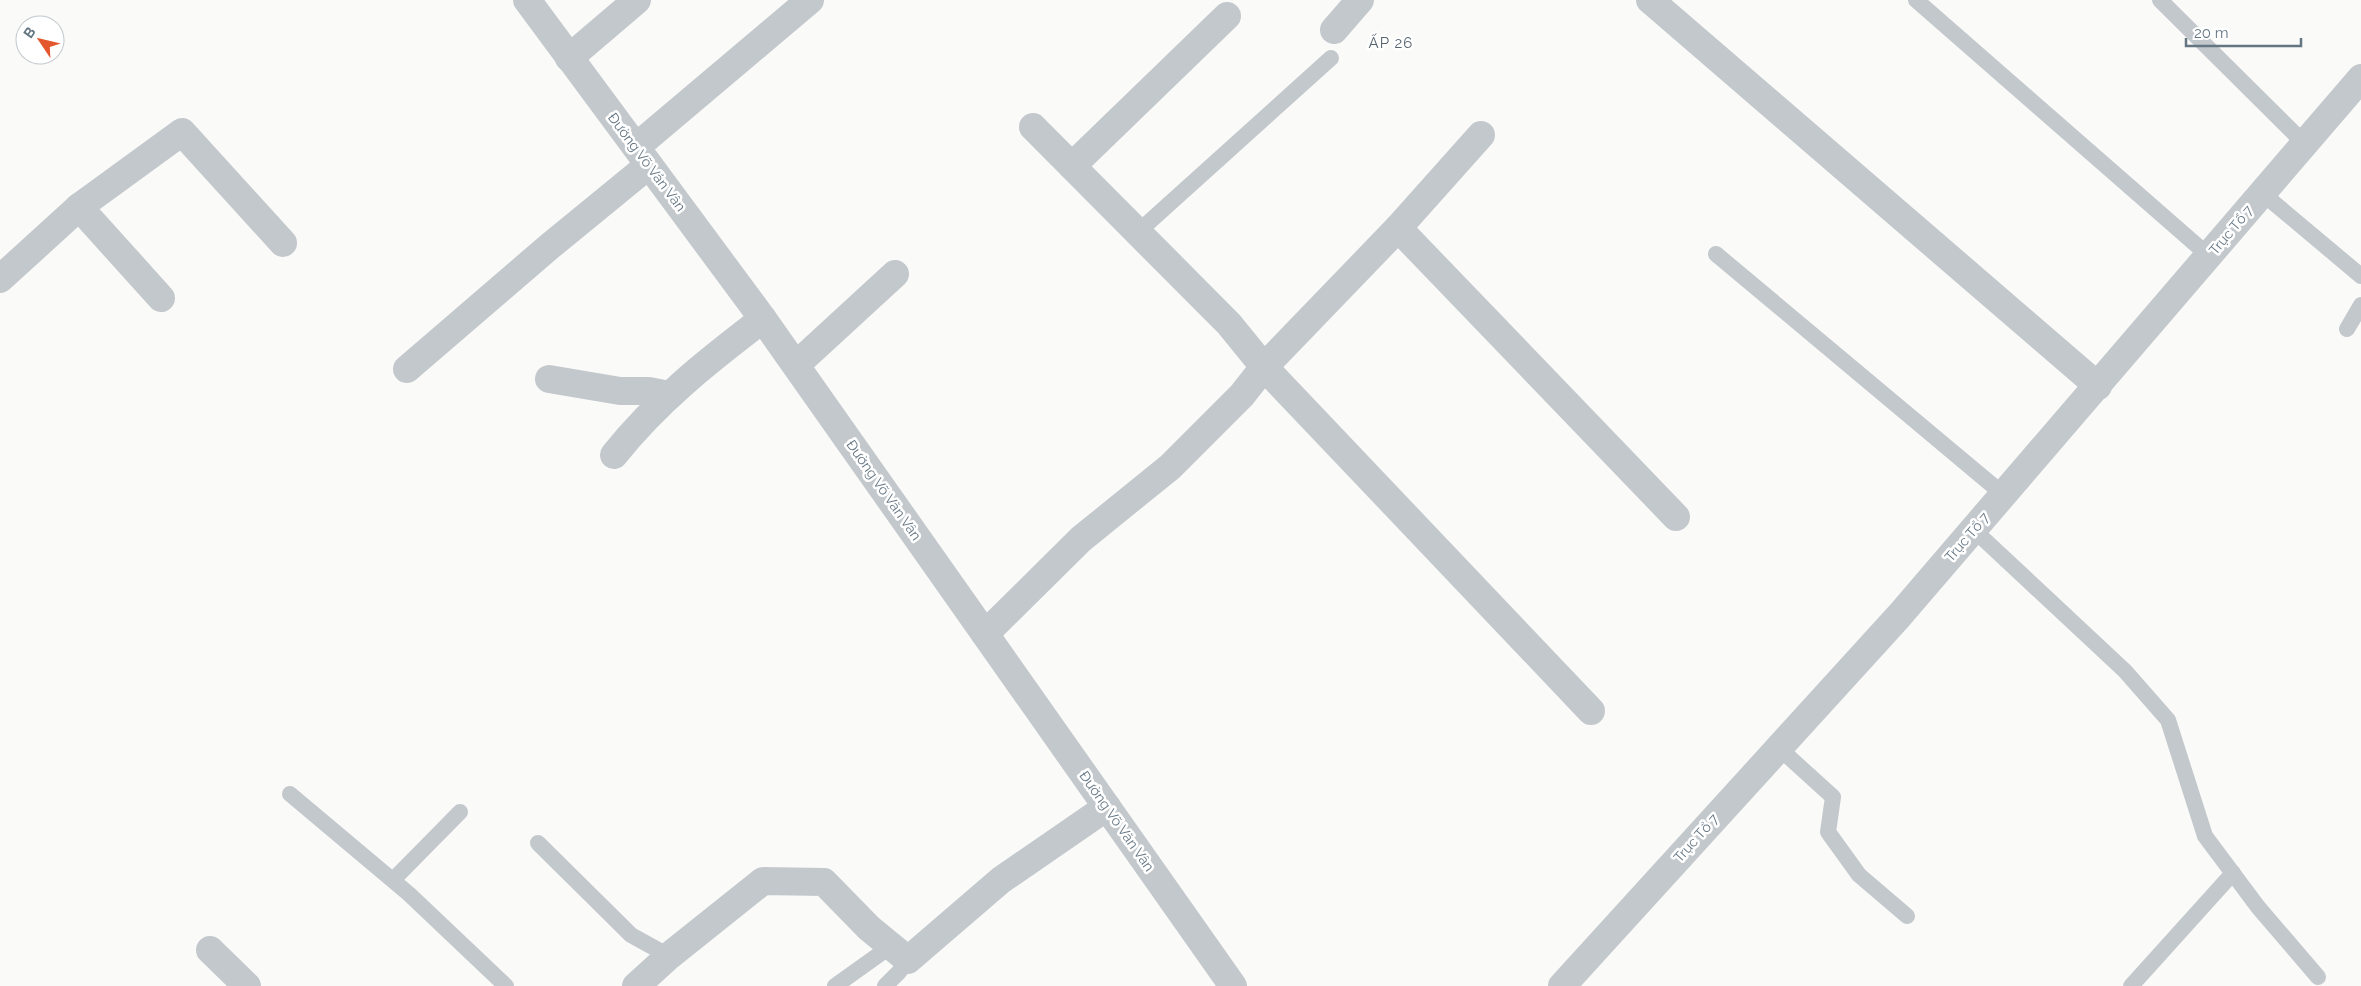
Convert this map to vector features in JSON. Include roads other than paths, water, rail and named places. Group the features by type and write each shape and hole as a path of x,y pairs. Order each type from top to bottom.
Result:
{"street":[{"name":"Đường Võ Văn Vân","path":"527,0 796,365 1233,986"},
{"path":"569,58 638,0"},
{"path":"407,369 550,246 810,0"},
{"path":"1334,30 1360,0"},
{"path":"1650,0 2098,386"},
{"path":"1072,166 1227,16"},
{"name":"Trục Tổ 7","path":"1562,986 1900,616 2361,78"},
{"path":"1033,127 1230,324 1264,367 1591,711"},
{"path":"0,279 79,207 182,132 282,243"},
{"path":"985,634 1081,538 1170,467 1242,395 1264,367 1398,228 1480,135"},
{"path":"79,207 161,298"},
{"path":"1398,228 1676,517"},
{"path":"796,365 895,274"},
{"path":"614,455 640,423 669,395 696,371 763,319"},
{"path":"549,379 620,390 649,391 669,395"},
{"path":"636,986 669,956 764,881 824,882 869,928 899,953 1107,807"},
{"path":"210,950 247,986"}],"lane":[{"path":"1916,0 2209,256"},
{"path":"2160,0 2304,144"},
{"path":"1138,232 1331,58"},
{"path":"2262,193 2361,276"},
{"path":"1716,254 2004,495"},
{"path":"2348,330 2361,305"},
{"path":"1974,530 2125,671 2168,720 2205,836 2258,907 2318,977"},
{"path":"1779,748 1833,797 1828,832 1859,874 1907,916"},
{"path":"290,794 393,880 506,986"},
{"path":"393,880 460,812"},
{"path":"538,843 631,935 669,956"},
{"path":"2131,986 2233,873"},
{"path":"835,986 899,953"},
{"path":"885,986 899,953"}],"district":[{"name":"ẤP 26","path":"1391,43"}]}
